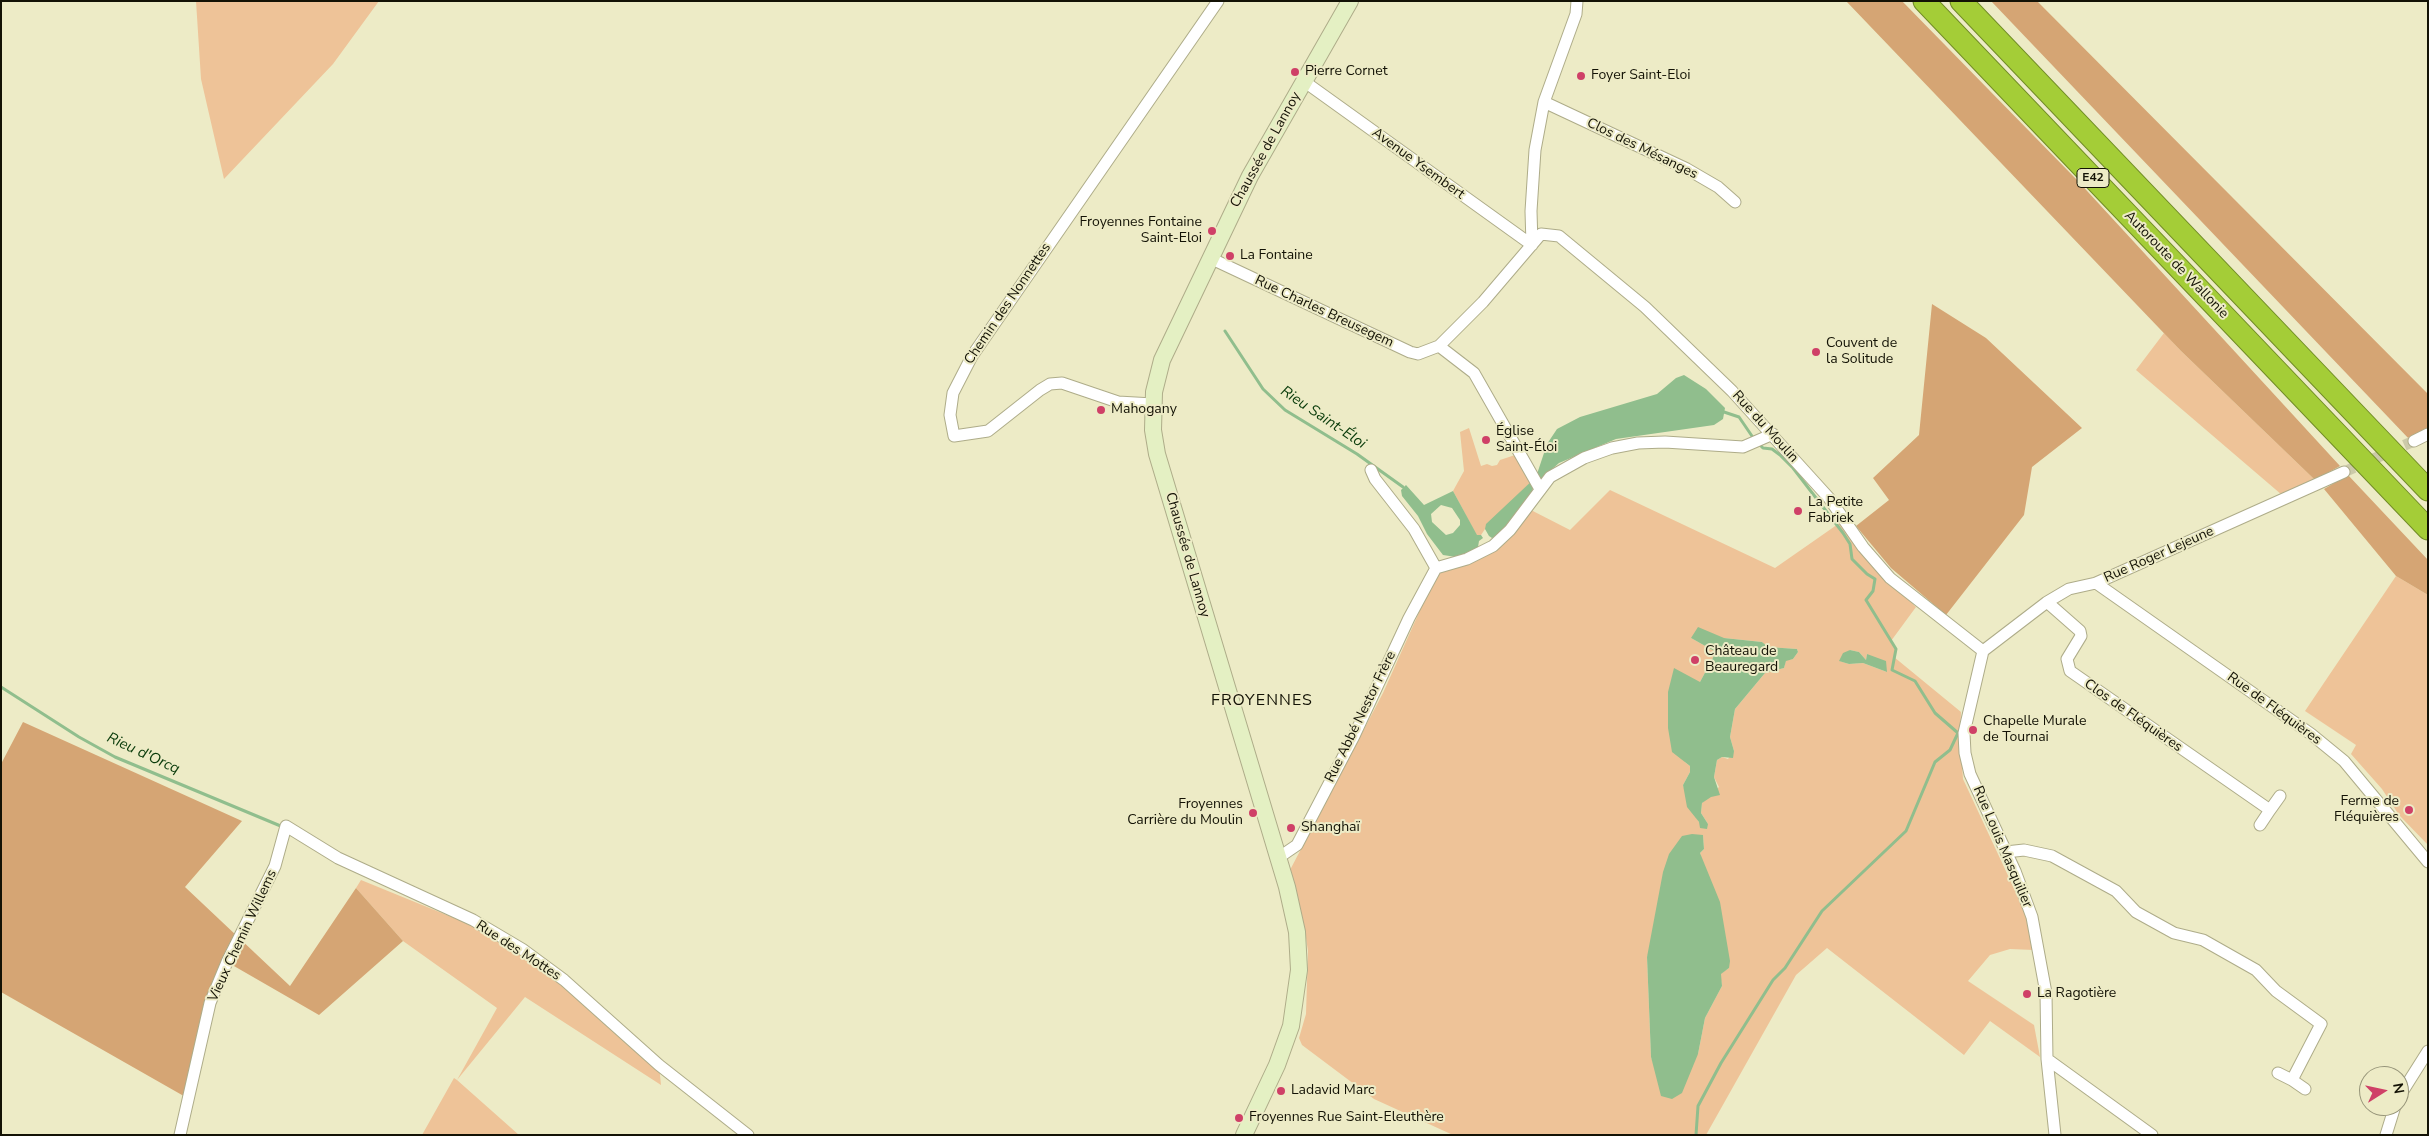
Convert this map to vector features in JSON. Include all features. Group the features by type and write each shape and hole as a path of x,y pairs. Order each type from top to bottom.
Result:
{"highway":[{"name":"Autoroute de Wallonie","path":"1924,1 2428,529"},
{"name":"Autoroute de Wallonie","path":"1961,1 2428,490"}],"main road":[{"name":"Chaussée de Lannoy","path":"1244,1135 1286,1043 1298,990 1297,932 1278,858 1157,454 1153,404 1156,377 1162,360 1250,176 1350,1"}],"street":[{"name":"Chemin des Nonnettes","path":"1153,404 1118,402 1062,383 1050,384 1040,390 988,430 954,436 950,415 953,393 972,356 1218,1"},
{"path":"1536,483 1474,373 1439,346 1483,302 1532,245 1531,211 1535,150 1544,102 1576,14 1577,1"},
{"name":"Avenue Ysembert","path":"1305,82 1532,245"},
{"name":"Clos des Mésanges","path":"1544,102 1687,169 1718,187 1735,202"},
{"name":"Rue du Moulin","path":"1532,245 1541,234 1559,236 1646,307 1714,372 1773,434 1829,498 1878,566 1927,608 1983,651"},
{"name":"Rue Charles Breusegem","path":"1210,258 1410,352 1418,354 1439,346"},
{"path":"1371,470 1374,479 1414,529 1436,568 1467,559 1493,546 1510,530 1536,483 1584,458 1612,448 1638,443 1665,442 1743,447 1773,434"},
{"path":"2414,441 2428,434"},
{"name":"Rue Roger Lejeune","path":"1983,651 2047,602 2068,589 2096,583 2344,472"},
{"name":"Rue Abbé Nestor Frère","path":"1278,858 1297,845 1354,736 1409,618 1436,568"},
{"name":"Rue de Fléquières","path":"2096,583 2311,734 2344,761 2428,862"},
{"name":"Clos de Fléquières","path":"2047,602 2080,631 2081,636 2068,659 2070,671 2270,810"},
{"name":"Rue Louis Masquilier","path":"1983,651 1964,733 1965,753 1970,774 2006,852 2032,917 2046,993 2047,1059 2055,1135"},
{"path":"2260,825 2280,796"},
{"name":"Vieux Chemin Willems","path":"180,1135 210,1003 227,962 276,866 286,826"},
{"name":"Rue des Mottes","path":"286,826 338,858 472,920 522,949 564,980 659,1065 748,1135"},
{"path":"2006,852 2029,850 2052,856 2116,891 2136,912 2174,933 2203,940 2256,970 2276,991 2321,1024 2292,1080"},
{"path":"2409,1079 2428,1051"},
{"path":"2047,1059 2152,1135"},
{"path":"2278,1073 2305,1088"},
{"path":"2386,1135 2392,1116"}],"shaded area":[{"path":"196,1 379,1 333,64 224,179 201,79"},
{"path":"1846,1 1902,1 2077,180 2340,466 2315,480 2181,351"},
{"path":"1991,1 2037,1 2428,394 2428,431 2410,440"},
{"path":"1932,304 1986,338 2082,428 2032,467 2024,515 1946,615 1891,568 1856,526 1889,500 1873,478 1919,435"},
{"path":"2164,333 2315,480 2282,495 2136,370"},
{"path":"1684,375 1706,389 1725,408 1723,419 1714,425 1616,439 1559,463 1534,485 1530,498 1500,536 1492,538 1489,536 1485,529 1486,524 1536,477 1547,444 1557,429 1580,417 1657,394 1676,378"},
{"path":"1469,428 1481,466 1487,464 1497,465 1500,460 1515,455 1532,481 1481,535 1477,536 1453,491 1464,471 1460,432"},
{"path":"2348,475 2428,560 2428,595 2396,576 2324,489"},
{"path":"1406,485 1424,505 1453,491 1477,535 1481,535 1483,538 1479,541 1478,547 1470,553 1456,557 1443,555 1427,534 1418,516 1402,496 1401,490","holes":["1441,505 1452,508 1460,520 1460,525 1453,533 1446,535 1432,522 1431,514"]},
{"path":"1610,490 1775,568 1841,522 1876,569 1916,607 1891,641 1896,649 1894,657 1961,712 1960,736 1963,779 2025,912 2034,950 2010,949 1990,955 1968,981 2034,1025 2040,1057 1990,1021 1964,1055 1827,948 1796,975 1706,1135 1453,1135 1374,1099 1302,1045 1299,1038 1306,1014 1308,951 1304,925 1290,870 1383,693 1438,570 1487,550 1527,508 1570,530","holes":["1691,638 1724,638 1762,642 1767,647 1797,649 1798,652 1793,659 1786,660 1784,668 1765,673 1735,709 1730,737 1734,751 1728,759 1722,757 1717,760 1714,777 1719,787 1702,803 1701,813 1708,824 1699,822 1691,809 1683,785 1690,772 1690,766 1685,762 1669,706 1668,692 1700,682 1716,652","1850,650 1859,652 1866,660 1867,654 1887,672 1863,663 1849,664 1840,661","1703,835 1704,849 1700,853 1729,968 1720,974 1722,986 1705,1018 1698,1054 1656,1071 1651,1057 1647,957"]},
{"path":"2396,576 2428,595 2428,845 2399,815 2382,789 2351,754 2356,745 2305,711"},
{"path":"1698,627 1724,638 1762,642 1768,647 1797,649 1798,652 1793,659 1786,661 1784,668 1765,673 1735,709 1730,737 1734,751 1733,758 1722,757 1717,760 1714,777 1720,795 1711,797 1702,803 1701,813 1708,824 1707,829 1700,828 1699,822 1687,807 1683,785 1690,772 1690,766 1672,752 1668,728 1668,692 1674,668 1700,682 1716,652 1691,638"},
{"path":"1850,650 1859,652 1866,660 1867,654 1886,661 1887,672 1863,663 1849,664 1839,661 1843,653"},
{"path":"23,722 242,821 185,887 290,986 356,888 403,941 319,1015 227,962 189,1099 1,992 1,764"},
{"path":"1692,834 1703,835 1704,849 1700,853 1720,902 1730,961 1729,968 1721,974 1722,986 1705,1018 1698,1054 1682,1093 1672,1099 1661,1096 1651,1057 1647,957 1663,872 1669,854 1682,836"},
{"path":"361,880 503,938 549,969 659,1065 661,1085 525,997 457,1080 497,1008 403,941 356,888"},
{"path":"454,1078 519,1135 422,1135"}],"waterway":[{"name":"Rieu Saint-Éloi","path":"1225,331 1263,389 1285,410 1357,454 1403,487"},
{"path":"1724,412 1739,417 1754,439"},
{"path":"1696,1135 1698,1106 1721,1063 1773,980 1785,968 1822,911 1906,831 1935,762 1950,750 1958,733 1935,713 1915,681 1892,670 1896,649 1866,600 1873,591 1875,579 1852,559 1850,544 1843,533 1793,468 1772,449 1763,448 1758,443"},
{"name":"Rieu d'Orcq","path":"1,687 79,737 115,757 283,827"}],"tunnel":[{"path":"2344,472 2414,441"}],"place":[{"name":"Pierre Cornet","path":"1295,72"},
{"name":"Foyer Saint-Eloi","path":"1581,76"},
{"name":"Froyennes Fontaine Saint-Eloi","path":"1212,231"},
{"name":"La Fontaine","path":"1230,256"},
{"name":"Couvent de la Solitude","path":"1816,352"},
{"name":"Mahogany","path":"1101,410"},
{"name":"Église Saint-Éloi","path":"1486,440"},
{"name":"La Petite Fabriek","path":"1798,511"},
{"name":"Château de Beauregard","path":"1695,660"},
{"name":"Chapelle Murale de Tournai","path":"1973,730"},
{"name":"Ferme de Fléquières","path":"2409,810"},
{"name":"Froyennes Carrière du Moulin","path":"1253,813"},
{"name":"Shanghaï","path":"1291,828"},
{"name":"La Ragotière","path":"2027,994"},
{"name":"Ladavid Marc","path":"1281,1091"},
{"name":"Froyennes Rue Saint-Eleuthère","path":"1239,1118"}],"district":[{"name":"FROYENNES","path":"1262,701"}]}
